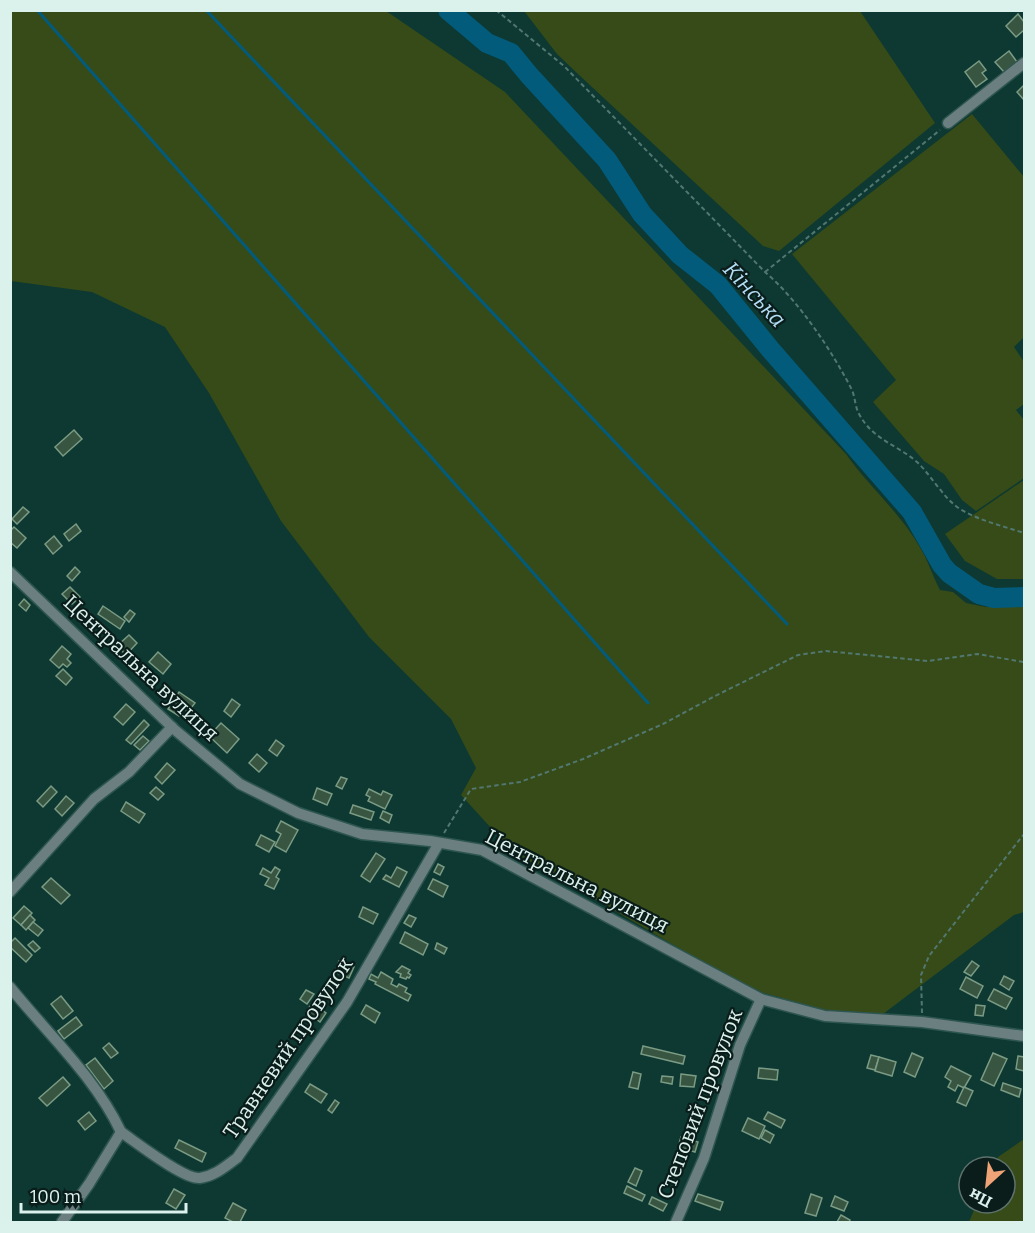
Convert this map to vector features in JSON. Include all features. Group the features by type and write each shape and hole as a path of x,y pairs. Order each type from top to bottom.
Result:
{"street":[{"path":"948,123 1024,63"},
{"name":"Центральна вулиця","path":"10,572 172,727 240,784 298,813 362,834 482,850 761,999 825,1016 922,1022 1024,1036"},
{"path":"10,892 94,799 129,772 172,727"},
{"name":"Травневий провулок","path":"121,1132 181,1173 199,1178 215,1173 237,1158 347,1002 439,843"},
{"path":"10,987 90,1083 112,1113 121,1132 62,1222"},
{"name":"Степовий провулок","path":"676,1222 704,1158 740,1045 761,999"}],"path":[{"path":"496,10 564,66 765,272 784,288 825,345 849,386 858,412 868,427 885,442 915,461 956,506 1024,534"},
{"path":"765,272 948,123"},
{"path":"439,843 471,789 520,782 583,759 663,724 798,655 826,651 928,661 977,654 1024,662"},
{"path":"922,1022 921,975 929,956 1024,834"}],"green space":[{"path":"11,11 386,11 505,92 846,454 914,538 940,590 953,592 966,603 986,607 1024,606 1024,912 1014,915 883,1014 825,1010 764,993 732,979 512,851 461,795 476,768 451,719 369,637 281,521 209,393 165,327 92,292 11,281"},
{"path":"524,11 860,11 935,123 779,251 763,246 578,74 557,54"},
{"path":"972,114 1024,177 1024,337 1014,347 1024,362 1024,404 1016,410 1024,420 1024,478 976,511 962,500 944,474 924,461 873,402 896,380 792,254"},
{"path":"1024,480 1024,579 997,579 965,561 945,534"},
{"path":"1024,1139 1024,1222 969,1222 972,1215 1017,1215 1017,1155 1001,1155"}],"building":[{"path":"1018,14 1024,22 1024,30 1016,37 1006,26"},
{"path":"1009,51 1017,62 1004,72 995,62"},
{"path":"979,61 986,70 982,73 987,79 976,87 965,72"},
{"path":"1024,85 1024,100 1017,92"},
{"path":"74,430 82,439 63,456 55,447"},
{"path":"23,507 29,512 17,524 12,519"},
{"path":"76,524 81,531 69,541 64,534"},
{"path":"14,527 26,538 17,548 10,542 10,531"},
{"path":"54,536 62,546 53,554 45,544"},
{"path":"75,567 80,572 72,581 67,576"},
{"path":"70,587 80,597 72,604 62,594"},
{"path":"24,599 30,605 26,611 19,605"},
{"path":"103,606 125,621 120,629 98,614"},
{"path":"130,610 135,614 129,622 124,617"},
{"path":"129,635 137,643 126,655 117,646"},
{"path":"62,646 71,654 67,659 71,663 67,667 63,664 59,668 50,660"},
{"path":"158,652 171,664 163,674 149,662"},
{"path":"63,669 72,678 66,685 56,676"},
{"path":"179,692 195,703 188,712 183,709 179,716 168,709"},
{"path":"232,699 240,705 231,717 224,711"},
{"path":"126,704 135,712 123,725 114,717"},
{"path":"144,720 149,725 131,744 126,740"},
{"path":"221,723 239,739 227,753 209,736"},
{"path":"143,736 149,741 140,750 134,745"},
{"path":"276,740 284,746 277,756 269,750"},
{"path":"257,754 267,763 259,772 249,763"},
{"path":"167,763 175,770 162,784 155,777"},
{"path":"341,777 347,779 342,789 336,786"},
{"path":"51,786 57,792 43,807 37,801"},
{"path":"156,787 164,794 158,800 150,793"},
{"path":"317,788 332,794 327,805 313,799"},
{"path":"369,789 381,795 383,791 392,795 385,809 368,801 370,797 366,795"},
{"path":"66,796 74,803 62,816 55,809"},
{"path":"126,802 145,814 139,823 121,811"},
{"path":"353,805 374,812 371,820 350,813"},
{"path":"383,811 392,815 389,823 380,818"},
{"path":"281,821 298,830 286,852 275,846 281,834 276,831"},
{"path":"261,835 275,842 269,852 256,845"},
{"path":"376,853 385,859 370,882 361,876"},
{"path":"438,864 444,867 440,875 434,872"},
{"path":"275,867 280,870 274,889 265,885 269,878 260,874 263,868 271,873"},
{"path":"397,867 407,872 399,887 383,879 386,875 391,878"},
{"path":"51,878 70,895 61,904 42,887"},
{"path":"433,879 448,886 443,897 428,889"},
{"path":"24,906 32,913 21,925 13,918"},
{"path":"363,907 378,914 373,924 359,917"},
{"path":"30,915 35,920 26,930 21,925"},
{"path":"409,915 416,918 411,927 404,923"},
{"path":"33,922 43,930 38,936 28,928"},
{"path":"405,932 428,944 423,955 400,943"},
{"path":"15,938 32,955 26,962 10,947 10,943"},
{"path":"33,941 40,948 35,952 28,945"},
{"path":"437,943 447,948 444,954 435,949"},
{"path":"339,961 354,967 349,978 335,972"},
{"path":"972,961 979,966 971,976 964,972"},
{"path":"402,966 410,970 409,978 400,977 401,974 396,972"},
{"path":"381,972 393,979 391,984 397,987 399,984 407,988 405,992 411,995 408,1001 369,979 371,974 378,978"},
{"path":"1004,976 1014,981 1009,990 1000,984"},
{"path":"966,977 983,986 977,998 960,989"},
{"path":"994,989 1012,998 1006,1009 988,1000"},
{"path":"306,990 314,994 307,1004 300,999"},
{"path":"61,996 73,1011 63,1019 51,1004"},
{"path":"312,1003 326,1013 320,1022 306,1012"},
{"path":"366,1005 380,1013 375,1023 361,1014"},
{"path":"976,1005 985,1006 983,1016 975,1015"},
{"path":"76,1017 82,1025 64,1039 58,1031"},
{"path":"109,1043 118,1053 111,1058 103,1048"},
{"path":"643,1046 685,1056 683,1064 641,1054"},
{"path":"912,1053 923,1058 915,1077 904,1072"},
{"path":"993,1053 1007,1059 994,1086 981,1080"},
{"path":"871,1055 879,1057 875,1070 867,1068"},
{"path":"1018,1056 1024,1057 1024,1071 1016,1069"},
{"path":"879,1057 896,1062 892,1076 875,1071"},
{"path":"95,1058 113,1081 104,1089 86,1065"},
{"path":"951,1066 971,1076 964,1088 958,1085 955,1091 948,1087 951,1081 945,1077"},
{"path":"759,1068 778,1070 777,1080 758,1078"},
{"path":"633,1072 641,1074 638,1089 629,1087"},
{"path":"681,1074 696,1076 694,1087 680,1086"},
{"path":"662,1076 673,1077 672,1084 661,1082"},
{"path":"63,1077 70,1085 47,1106 39,1098"},
{"path":"1003,1083 1021,1089 1019,1097 1001,1090"},
{"path":"310,1084 327,1094 321,1103 305,1092"},
{"path":"964,1087 973,1091 966,1106 957,1102"},
{"path":"335,1100 339,1103 332,1113 328,1110"},
{"path":"89,1112 96,1121 85,1130 78,1121"},
{"path":"768,1112 785,1120 781,1128 764,1119"},
{"path":"748,1118 765,1126 759,1139 742,1131"},
{"path":"765,1130 774,1135 770,1143 761,1138"},
{"path":"681,1137 698,1142 695,1152 678,1147"},
{"path":"179,1140 206,1153 202,1162 175,1148"},
{"path":"635,1168 642,1171 636,1186 628,1182"},
{"path":"627,1186 645,1195 642,1201 624,1193"},
{"path":"174,1189 185,1195 176,1209 166,1203"},
{"path":"698,1194 723,1202 720,1210 695,1201"},
{"path":"811,1194 822,1198 816,1216 805,1213"},
{"path":"835,1196 848,1202 844,1211 831,1206"},
{"path":"652,1197 667,1204 663,1211 649,1204"},
{"path":"233,1203 246,1210 240,1222 233,1222 225,1218"},
{"path":"841,1215 850,1220 849,1222 837,1222"}],"waterway":[{"path":"37,10 648,703"},
{"path":"206,10 787,624"},
{"name":"Кінська","path":"448,10 487,43 511,53 607,160 642,214 680,255 718,285 770,349 912,512 942,565 949,573 979,594 994,598 1024,597"}]}
